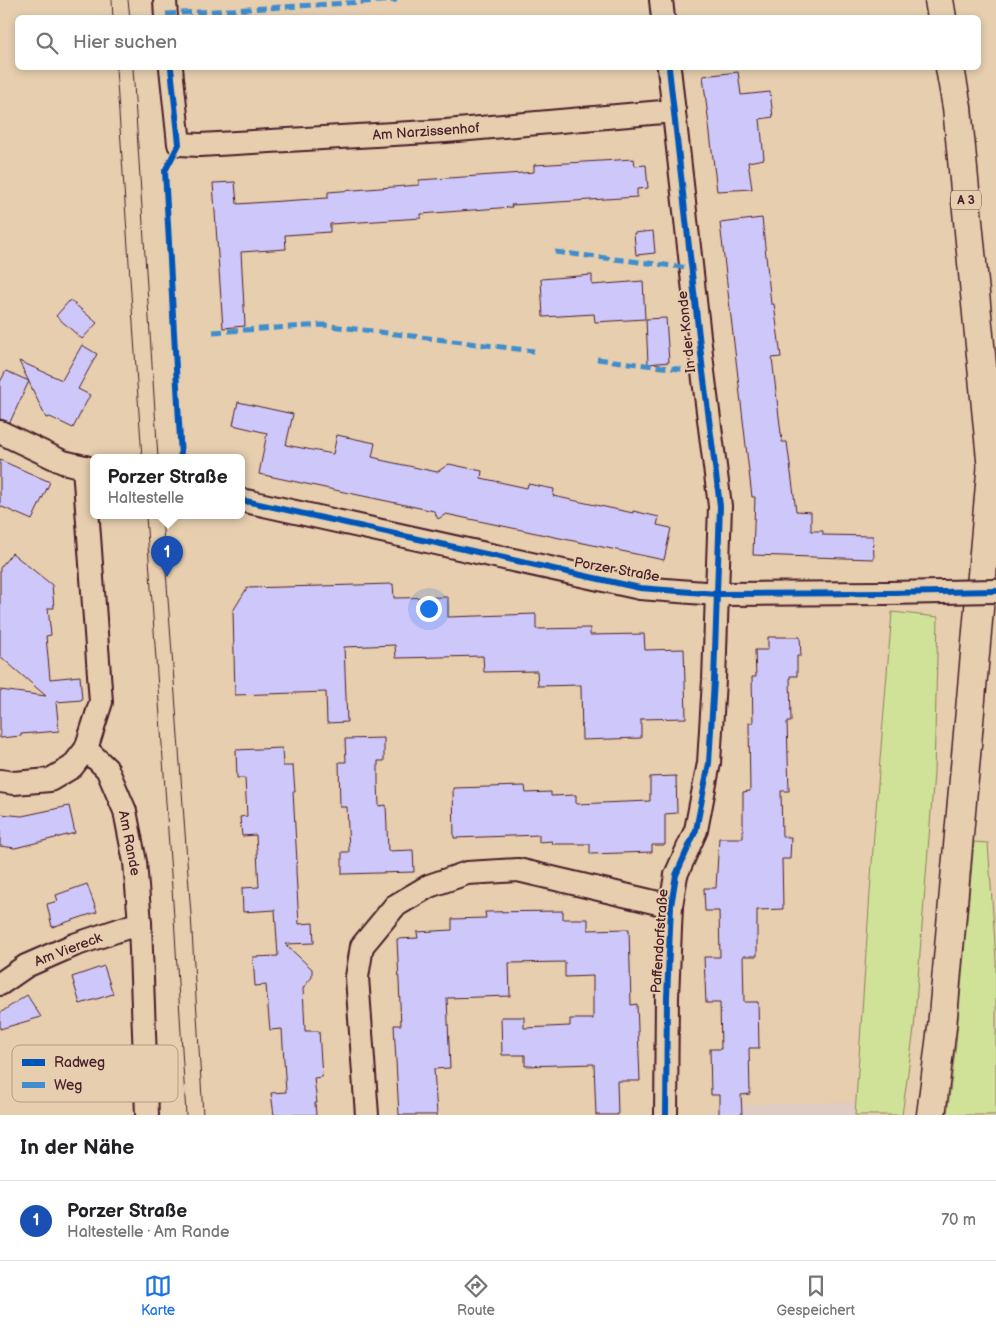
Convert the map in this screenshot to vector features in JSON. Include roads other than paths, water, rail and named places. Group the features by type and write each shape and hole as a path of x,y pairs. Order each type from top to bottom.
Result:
{"highway":[{"path":"939,0 942,15"},
{"name":"A 3","path":"950,70 957,107 992,462 996,522"},
{"path":"931,1115 942,1027 992,462"}],"street":[{"path":"165,0 166,15"},
{"path":"661,0 663,15"},
{"name":"Am Narzissenhof","path":"171,70 179,144 200,145 446,131 674,111"},
{"name":"In der Konde","path":"669,70 720,506 717,594"},
{"path":"0,432 63,462 88,468 90,504"},
{"name":"Porzer Straße","path":"245,501 640,588 717,594 996,591"},
{"path":"0,781 14,783 50,780 72,766 86,749 101,702 91,519"},
{"name":"Paffendorfstraße","path":"666,1115 667,997 671,906 676,875 696,830 709,763 717,594"},
{"name":"Am Rande","path":"86,749 107,770 125,811 135,862 140,923 144,1045"},
{"name":"Paffendorfstraße","path":"367,1115 357,977 362,946 395,906 429,886 467,873 518,870 671,906"},
{"name":"Am Viereck","path":"0,984 26,966 74,945 140,923"},
{"name":"Am Rande","path":"147,1102 147,1115"}],"tram line":[{"path":"112,0 113,15"},
{"path":"128,0 130,15"},
{"path":"116,70 142,454"},
{"path":"133,70 158,454"},
{"path":"146,519 186,1115"},
{"path":"162,519 191,915 203,1115"}],"place":[{"name":"Porzer Straße","path":"167,577"}]}
